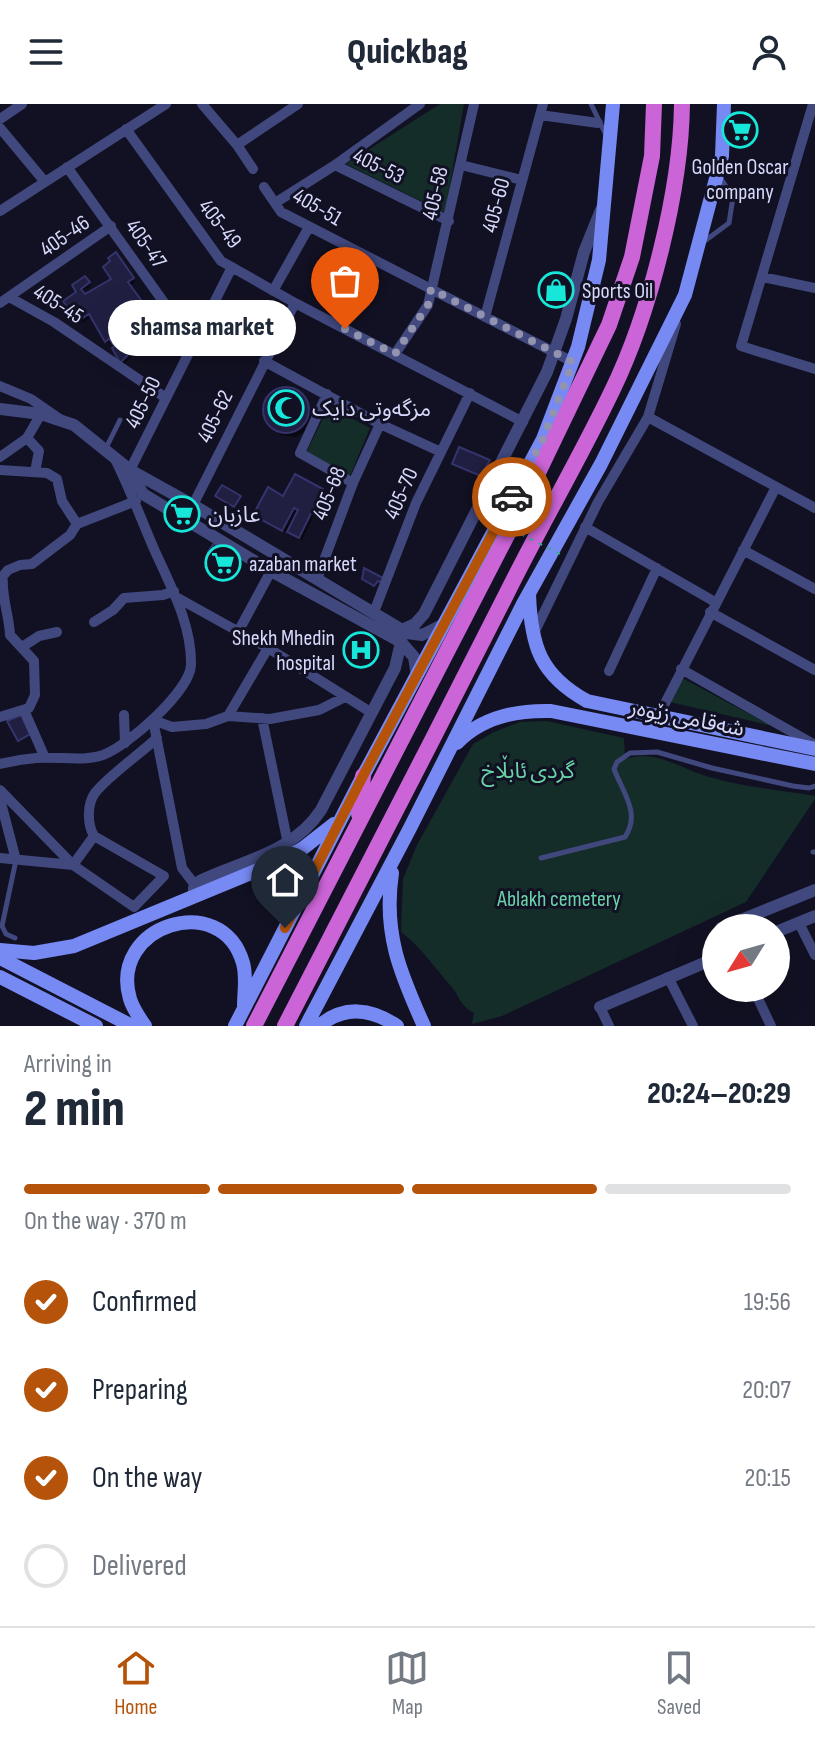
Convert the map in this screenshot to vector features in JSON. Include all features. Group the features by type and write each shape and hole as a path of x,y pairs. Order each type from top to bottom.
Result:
{"highway":[{"path":"254,1026 564,421 609,325 632,257 652,156 654,104"},
{"path":"285,1026 613,389 641,319 664,234 682,131 682,104"},
{"path":"543,439 564,421"},
{"path":"357,825 363,776"}],"main road":[{"path":"235,1026 363,776 543,439 573,362 599,260 613,104"},
{"path":"306,1026 529,594 605,456 685,295 722,156 724,104"},
{"path":"529,594 532,637"},
{"name":"شەقامی زێوەر","path":"532,637 551,674 587,701 815,747"},
{"name":"شەقامی زێوەر","path":"448,752 469,733 494,718 532,710 551,711 815,764"},
{"path":"707,744 723,729"},
{"path":"0,950 34,953 64,948 194,891 291,855 341,819"},
{"path":"394,860 388,907 393,949 424,1026"},
{"path":"145,1026 130,997 128,979 132,962 146,938 157,930 183,922 210,925 231,941 238,951 245,976 244,1010"},
{"path":"0,958 132,1026"},
{"path":"0,977 96,1026"},
{"path":"319,1026 347,1011 365,1010 382,1015 397,1026"}],"street":[{"path":"0,119 22,104"},
{"path":"0,211 166,104"},
{"path":"202,104 253,169"},
{"path":"237,145 298,104"},
{"path":"275,203 335,165 420,104"},
{"name":"405-58","path":"395,354 428,305 474,104"},
{"path":"813,104 741,346 815,369"},
{"path":"542,109 598,123"},
{"name":"405-60","path":"485,317 542,109"},
{"path":"0,128 45,182"},
{"name":"405-49","path":"126,129 221,261 523,422"},
{"path":"803,139 815,142"},
{"name":"405-53","path":"335,165 449,221"},
{"path":"461,165 522,180"},
{"name":"405-47","path":"67,167 193,343"},
{"name":"405-51","path":"264,187 281,212 554,355 573,362"},
{"path":"153,720 182,868 194,891 203,879 288,844 310,825 321,810 398,661 402,636 424,614 523,422 554,355 584,252 607,192"},
{"name":"405-46","path":"5,300 111,226"},
{"path":"273,291 309,227"},
{"name":"405-50","path":"130,470 232,267"},
{"path":"762,277 815,288"},
{"path":"532,637 585,527 648,417 685,295"},
{"name":"405-45","path":"5,300 54,322 166,398"},
{"name":"405-62","path":"193,505 295,303"},
{"path":"264,361 380,424 441,452"},
{"path":"0,386 38,403 61,421"},
{"name":"405-70","path":"374,612 416,503 470,393"},
{"path":"327,394 300,453 353,483"},
{"path":"0,409 41,414 74,425 130,470 374,612 402,636 414,657 417,676"},
{"path":"0,457 27,438 41,414"},
{"path":"648,417 815,508"},
{"name":"405-68","path":"317,579 353,483 380,424"},
{"path":"27,438 39,451 35,472"},
{"path":"0,764 102,755 125,743 153,720 186,680 191,668 183,619 175,594 136,501 109,454"},
{"path":"605,456 620,464"},
{"path":"0,470 47,473 57,479 62,501 77,524"},
{"path":"130,470 143,494 271,571 402,636 422,635 445,624"},
{"path":"658,717 776,487"},
{"path":"0,717 29,708 35,695 34,661 10,635 2,576 20,565 32,564 70,535 77,524 136,501"},
{"path":"585,527 657,568 712,607 815,670"},
{"path":"743,550 815,589"},
{"path":"609,671 657,568"},
{"path":"238,632 271,571"},
{"path":"94,622 113,610 124,598 175,594 372,713"},
{"path":"22,647 39,636 57,632"},
{"path":"228,716 268,648"},
{"path":"681,669 815,747"},
{"path":"153,720 172,727 206,724 228,716 297,716 319,710 345,697"},
{"path":"24,710 45,758"},
{"path":"124,715 125,743"},
{"path":"262,718 288,844"},
{"path":"0,790 73,865 134,907 164,876 94,836 88,815 93,795 157,738"},
{"path":"0,799 16,860"},
{"path":"73,865 94,836"},
{"path":"0,858 73,865"},
{"path":"756,914 815,890"},
{"path":"790,927 815,916"},
{"path":"799,923 815,955"},
{"path":"609,1026 600,1007 702,964"},
{"path":"668,977 693,1026"},
{"path":"760,1002 771,1026"}],"lane":[{"path":"591,104 598,123 611,142"},
{"path":"698,246 729,223 733,197 717,173"},
{"path":"109,454 120,420"},
{"path":"541,858 625,837 633,822 630,805 614,769 617,762 630,753 657,752 793,786 815,786"},
{"path":"15,938 6,934 2,926 16,860"}],"path":[{"path":"485,516 560,554"}],"green space":[{"path":"440,104 464,104 445,213 346,164"},
{"path":"329,406 370,428 350,476 306,453"},
{"path":"682,678 772,726 670,702"},
{"name":"Ablakh cemetery","path":"547,721 624,738 625,759 636,756 658,758 722,780 815,796 815,799 746,902 720,914 702,914 702,923 502,1016 472,1024 474,1013 462,1003 421,950 401,932 403,879 417,845 473,744 520,722"}],"building":[{"path":"116,252 134,278 128,282 157,322 133,339 138,345 120,363 112,348 120,342 118,340 113,344 109,339 105,342 89,314 77,322 63,301 76,292 72,285 85,276 90,282 81,289 85,294 111,279 103,267"},
{"name":"مزگەوتی دایک","path":"286,387 303,393 309,410 303,427 286,433 269,427 263,410 269,393"},
{"path":"459,447 490,460 481,476 452,464"},
{"path":"295,474 323,489 299,538 287,532 298,510 294,508 282,531 253,515 268,487 283,496"},
{"path":"222,485 241,496 234,507 215,496"},
{"path":"214,543 222,548 217,558 208,552"},
{"name":"azaban market","path":"223,549 233,555 222,577 213,571"},
{"path":"364,568 385,579 383,583 378,581 374,586 362,579"},
{"path":"21,715 30,734 18,741 7,721"}],"way so far":[{"path":"345,329 395,354 428,305 431,289 554,355 573,362 543,439 512,497"}],"place":[{"name":"Golden Oscar company","path":"740,130"},
{"name":"Sports Oil","path":"556,290"},
{"name":"shamsa market","path":"345,329"},
{"name":"مزگەوتی دایک","path":"286,408"},
{"name":"عازبان","path":"182,514"},
{"name":"azaban market","path":"223,563"},
{"name":"Shekh Mhedin hospital","path":"361,650"}],"route":[{"path":"285,928 512,497"}],"park label":[{"name":"گردی ئابڵاخ","path":"528,770"}]}
